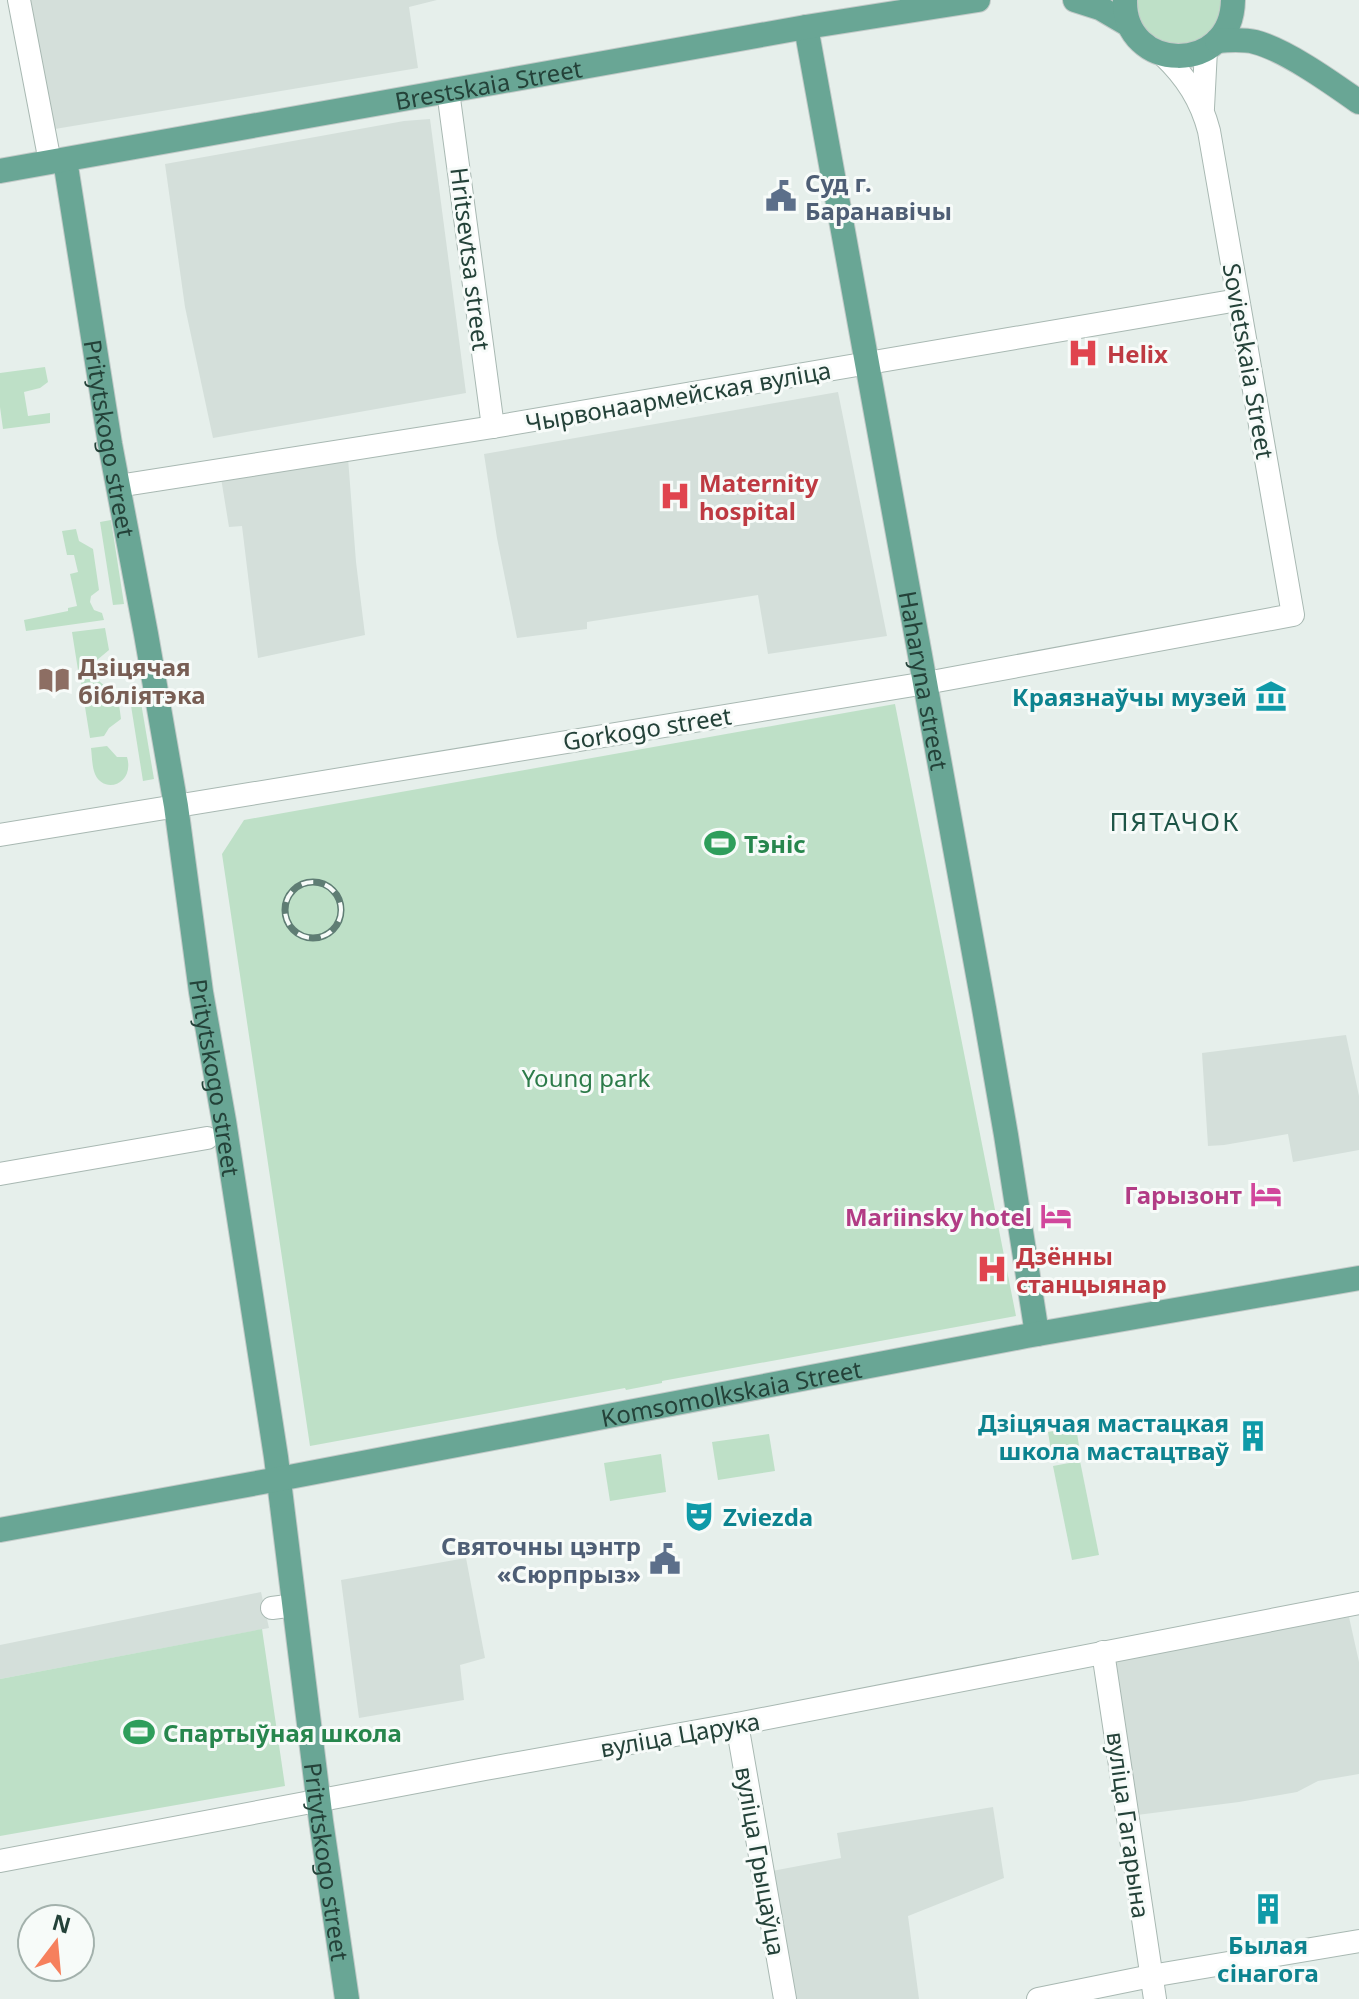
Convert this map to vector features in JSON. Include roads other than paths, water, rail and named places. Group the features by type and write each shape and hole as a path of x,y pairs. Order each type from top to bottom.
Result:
{"main road":[{"name":"Brestskaia Street","path":"0,171 806,27 978,0"},
{"path":"1075,0 1100,8 1129,25"},
{"path":"1125,0 1129,25 1149,48 1163,55 1185,57 1212,46 1247,40 1257,42 1281,53 1359,102"},
{"path":"1212,46 1226,30 1233,2"},
{"path":"1233,2 1281,53"},
{"name":"Haharyna street","path":"806,27 1004,1121 1037,1334"},
{"name":"Pritytskogo street","path":"58,161 176,806 201,992 279,1479 284,1606 319,1800 347,1999"},
{"name":"Komsomolkskaia Street","path":"0,1530 1037,1334 1359,1278"}],"street":[{"path":"19,0 58,161"},
{"name":"Sovietskaia Street","path":"1203,108 1212,46"},
{"name":"Sovietskaia Street","path":"1163,55 1179,71 1203,108 1293,615"},
{"name":"Hritsevtsa street","path":"448,91 493,427"},
{"name":"Чырвонаармейская вуліца","path":"118,486 493,427 1238,300"},
{"name":"Gorkogo street","path":"0,835 926,683 1293,615"},
{"path":"0,1174 207,1138"},
{"name":"вуліца Царука","path":"0,1861 737,1724 1359,1603"},
{"name":"вуліца Гагарына","path":"1103,1652 1155,1999"},
{"name":"вуліца Грыцаўца","path":"737,1724 785,1999"},
{"path":"1038,1999 1151,1976 1359,1941"}],"railway":[{"path":"313,882 333,890 341,910 333,930 313,938 293,930 285,910 293,890 313,882"}],"place":[{"name":"Суд г. Баранавічы","path":"781,196"},
{"name":"Helix","path":"1083,353"},
{"name":"Maternity hospital","path":"675,496"},
{"name":"Дзіцячая бібліятэка","path":"54,680"},
{"name":"Краязнаўчы музей","path":"1271,696"},
{"name":"Тэніс","path":"720,843"},
{"name":"Гарызонт","path":"1266,1194"},
{"name":"Mariinsky hotel","path":"1056,1216"},
{"name":"Дзённы станцыянар","path":"992,1269"},
{"name":"Дзіцячая мастацкая школа мастацтваў","path":"1253,1436"},
{"name":"Zviezda","path":"699,1516"},
{"name":"Святочны цэнтр «Сюрпрыз»","path":"665,1559"},
{"name":"Спартыўная школа","path":"139,1732"},
{"name":"Былая сінагога","path":"1268,1909"}],"district":[{"name":"ПЯТАЧОК","path":"1175,821"}],"park label":[{"name":"Young park","path":"586,1077"}]}
